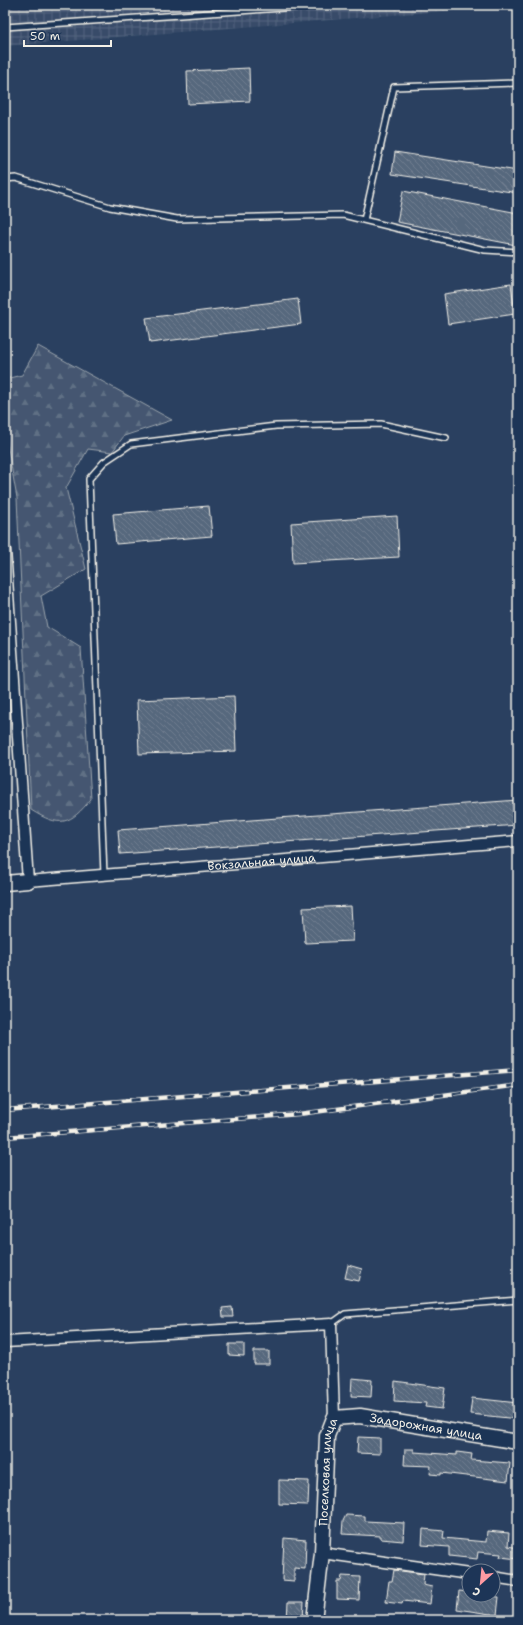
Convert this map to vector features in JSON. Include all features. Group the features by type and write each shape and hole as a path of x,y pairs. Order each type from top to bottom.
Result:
{"street":[{"path":"5,550 28,881"},
{"name":"Вокзальная улица","path":"5,883 518,841"},
{"path":"5,1342 331,1324"},
{"name":"Поселковая улица","path":"314,1620 322,1553 327,1436 334,1418 331,1324"},
{"name":"Задорожная улица","path":"334,1418 360,1416 518,1442"},
{"path":"322,1553 461,1573"},
{"path":"501,1578 518,1581"}],"lane":[{"path":"5,26 327,5"},
{"path":"364,220 394,87 518,83"},
{"path":"5,179 16,178 110,207 177,219 343,215 485,250 518,252"},
{"path":"104,876 89,480 104,462 131,444 276,426 381,424 446,438"},
{"path":"331,1324 345,1314 518,1300"}],"shaded area":[{"path":"5,5 518,5 5,46"}],"green space":[{"path":"38,346 172,420 124,436 112,452 88,449 66,488 86,569 41,596 47,627 81,648 91,799 77,814 64,821 50,820 31,810 17,498 5,432 5,379 22,375"}],"building":[{"path":"249,68 250,101 188,104 187,71"},
{"path":"395,152 518,171 518,193 392,174"},
{"path":"403,191 518,213 518,234 516,245 397,222"},
{"path":"511,284 515,314 448,324 444,294"},
{"path":"298,299 301,324 150,343 146,318"},
{"path":"209,506 212,536 116,544 113,514"},
{"path":"397,516 399,557 293,563 291,523"},
{"path":"234,696 236,751 139,754 137,700"},
{"path":"518,800 518,825 120,854 118,830"},
{"path":"351,906 353,941 305,943 303,908"},
{"path":"348,1265 362,1269 359,1281 345,1278"},
{"path":"232,1307 233,1317 223,1317 222,1308"},
{"path":"229,1344 244,1344 244,1356 229,1355"},
{"path":"254,1351 269,1351 269,1364 254,1364"},
{"path":"352,1378 372,1380 371,1397 351,1396"},
{"path":"395,1381 445,1388 442,1409 425,1407 426,1403 394,1401"},
{"path":"472,1398 518,1403 518,1419 470,1414"},
{"path":"358,1437 380,1438 380,1454 357,1453"},
{"path":"405,1449 414,1449 414,1452 457,1455 457,1452 472,1454 471,1460 510,1463 508,1481 441,1473 441,1475 430,1474 431,1466 404,1465"},
{"path":"279,1480 309,1481 308,1505 279,1504"},
{"path":"346,1515 365,1516 365,1521 404,1523 403,1541 381,1539 381,1536 342,1534 343,1521"},
{"path":"423,1529 444,1531 443,1538 486,1542 487,1531 509,1533 508,1546 518,1548 518,1559 500,1557 501,1554 478,1552 477,1559 449,1556 449,1547 422,1545"},
{"path":"284,1538 306,1540 305,1569 294,1568 294,1581 282,1580"},
{"path":"394,1570 424,1574 423,1585 432,1587 430,1604 403,1601 402,1604 386,1602 389,1581 392,1581"},
{"path":"342,1576 360,1577 359,1600 337,1599 337,1581 341,1581"},
{"path":"459,1591 461,1591 461,1603 498,1603 497,1615 457,1609"},
{"path":"288,1602 304,1602 303,1620 287,1620"}],"railway":[{"path":"5,1110 518,1070"},
{"path":"5,1137 299,1114 518,1085"}]}
